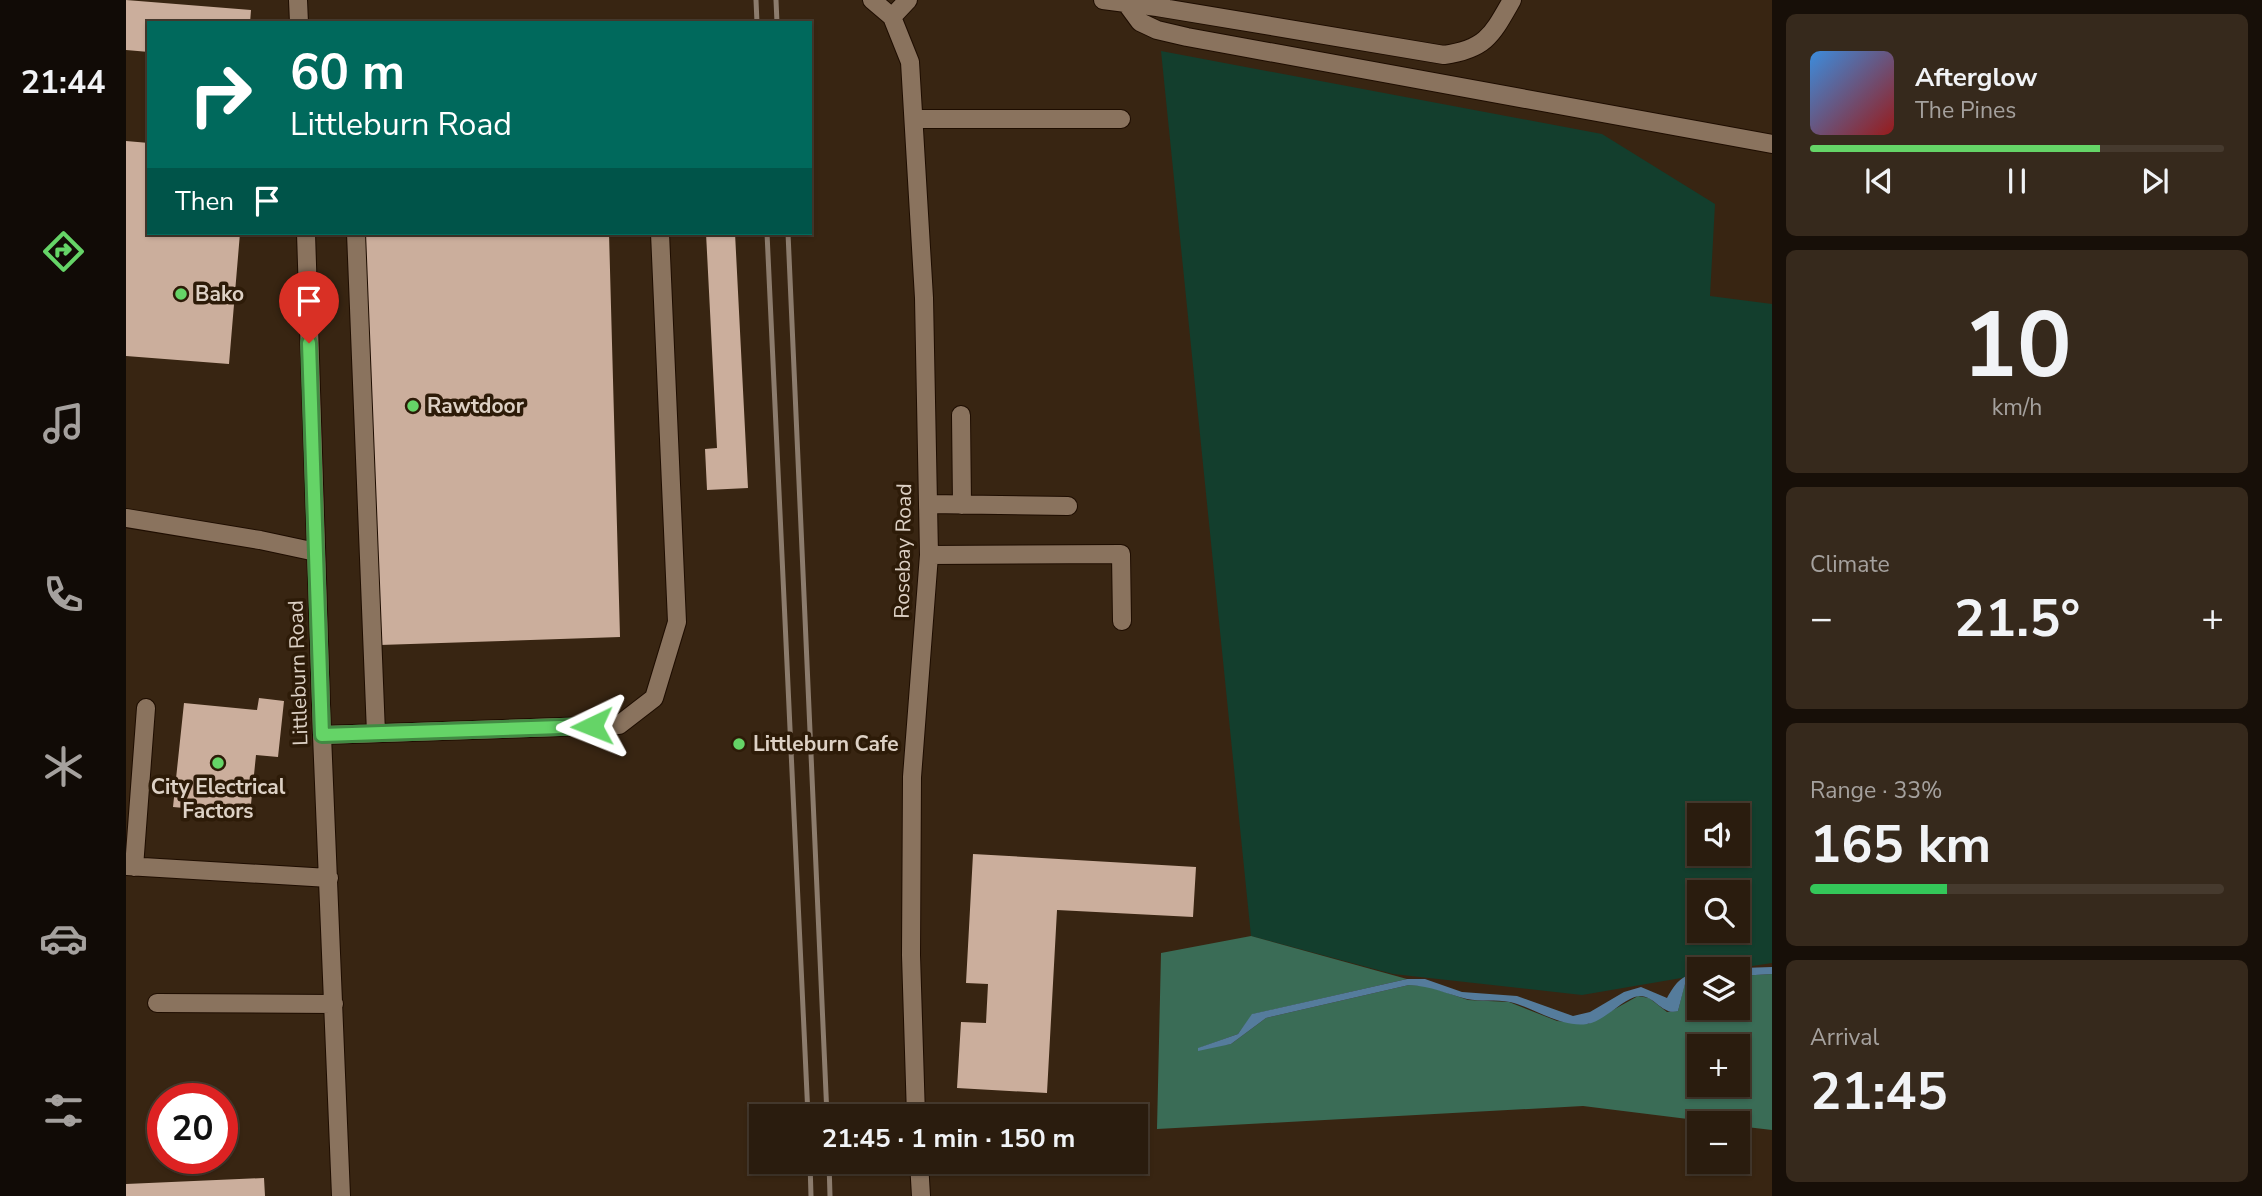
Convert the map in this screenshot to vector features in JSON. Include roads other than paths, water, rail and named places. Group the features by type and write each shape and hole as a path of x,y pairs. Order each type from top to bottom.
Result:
{"street":[{"path":"298,0 299,21"},
{"name":"Rosebay Road","path":"872,0 892,17 910,62 924,298 929,555 912,777 911,956 916,1104"},
{"path":"892,17 908,0"},
{"path":"1103,0 1159,4 1444,55 1463,52 1481,44 1496,28 1513,0"},
{"path":"1126,3 1140,22 1157,30 1187,37 1772,144"},
{"path":"915,119 1121,119"},
{"name":"Littleburn Road","path":"306,235 322,735 341,1196"},
{"path":"356,235 376,733"},
{"path":"322,735 619,725 654,698 677,622 660,235"},
{"path":"961,415 962,505"},
{"path":"928,504 1068,506"},
{"path":"126,518 316,552"},
{"path":"929,555 1121,554 1122,621"},
{"path":"146,708 130,867 329,878"},
{"path":"157,1003 334,1004"},
{"path":"920,1174 921,1196"}],"water":[{"path":"1772,967 1772,974 1750,975 1750,968"},
{"path":"1687,976 1678,1011 1667,1011 1650,999 1639,996 1587,1024 1567,1023 1510,1002 1472,1000 1409,985 1266,1018 1231,1044 1198,1051 1198,1048 1238,1034 1252,1014 1407,979 1425,979 1462,992 1517,996 1573,1016 1590,1012 1624,992 1641,987 1667,998 1680,980"}],"railway":[{"path":"756,0 757,21"},
{"path":"776,0 777,21"},
{"path":"767,235 807,1104"},
{"path":"788,235 826,1104"},
{"path":"810,1174 811,1196"},
{"path":"829,1174 830,1196"}],"place":[{"name":"Bako","path":"181,294"},
{"name":"Rawtdoor","path":"413,406"},
{"name":"Littleburn Cafe","path":"739,744"},
{"name":"City Electrical Factors","path":"218,763"}]}
